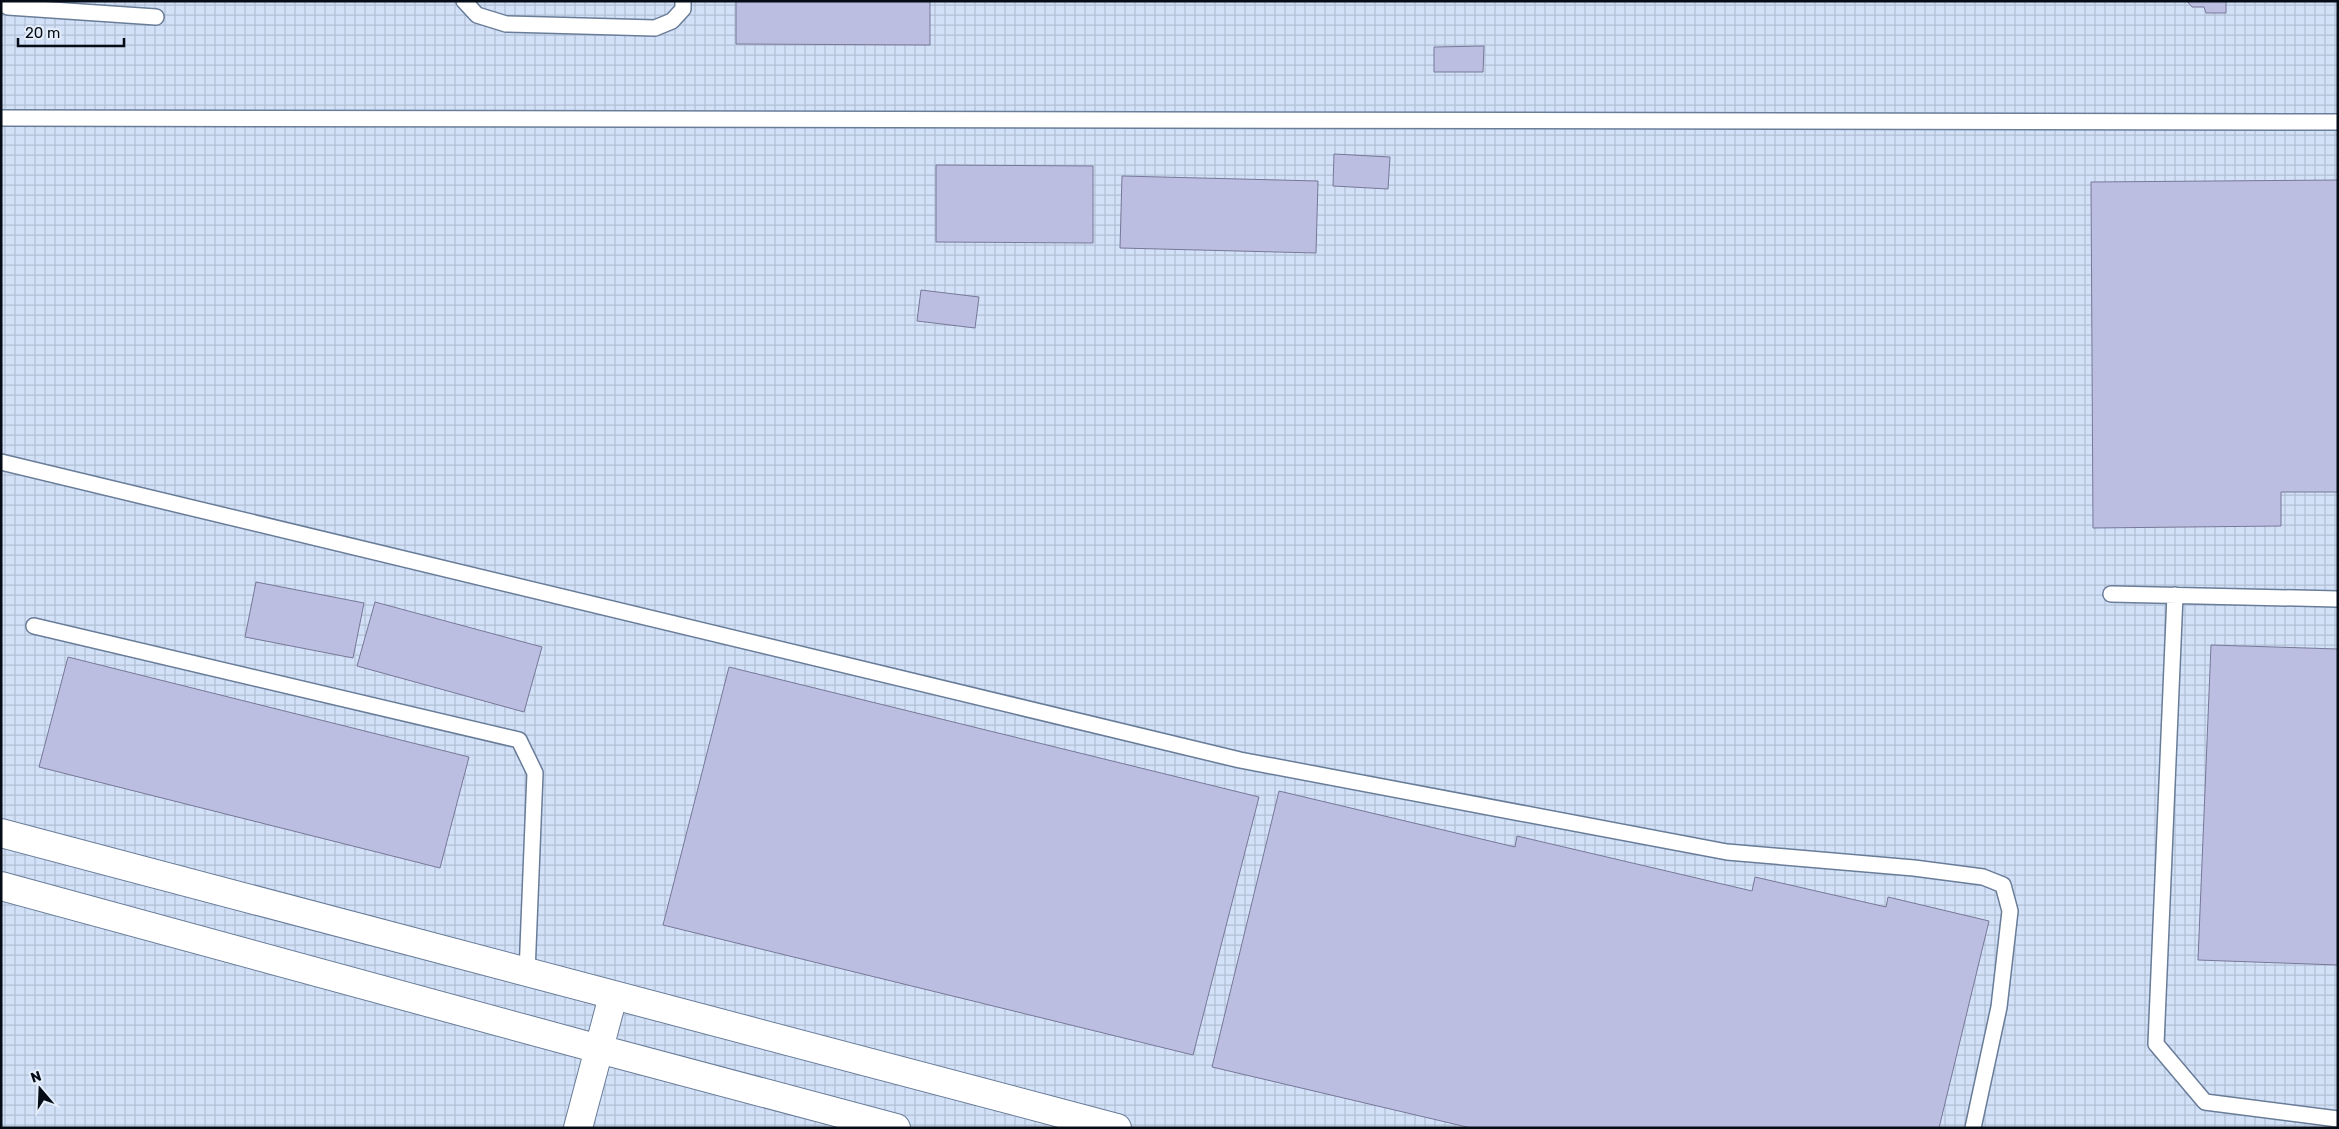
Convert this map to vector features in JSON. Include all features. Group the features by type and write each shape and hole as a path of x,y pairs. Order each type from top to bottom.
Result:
{"street":[{"path":"1,833 1117,1128"},
{"path":"1,886 896,1128"},
{"path":"578,1128 613,996"}],"lane":[{"path":"464,1 477,15 506,24 655,28 672,21 682,9 683,1"},
{"path":"1,3 8,7 156,16"},
{"path":"1,118 2338,122"},
{"path":"1,462 1240,760 1726,852 1914,868 1983,877 2004,885 2010,911 1999,1006 1973,1128"},
{"path":"2111,594 2338,599"},
{"path":"2176,595 2156,1044 2205,1102 2338,1119"},
{"path":"34,626 519,740 534,773 527,973"}],"shaded area":[{"path":"1,1 2338,1 2338,1128 1,1128"}],"building":[{"path":"736,1 930,1 930,45 736,44"},
{"path":"2187,1 2226,1 2226,13 2206,13 2204,7 2192,7"},
{"path":"1484,46 1483,72 1434,72 1434,47"},
{"path":"1334,154 1390,157 1388,189 1333,186"},
{"path":"936,165 1093,166 1093,243 936,242"},
{"path":"1122,176 1318,181 1316,253 1120,248"},
{"path":"2338,180 2338,492 2281,492 2281,526 2093,528 2091,182"},
{"path":"921,290 979,297 975,328 917,321"},
{"path":"256,582 364,603 353,658 245,637"},
{"path":"375,602 542,647 524,712 357,666"},
{"path":"2211,645 2338,649 2338,965 2198,960"},
{"path":"68,657 469,757 440,868 39,767"},
{"path":"729,667 1259,797 1193,1055 663,925"},
{"path":"1279,791 1515,847 1517,836 1752,891 1755,877 1886,907 1888,897 1989,921 1939,1128 1471,1128 1212,1067"}]}
